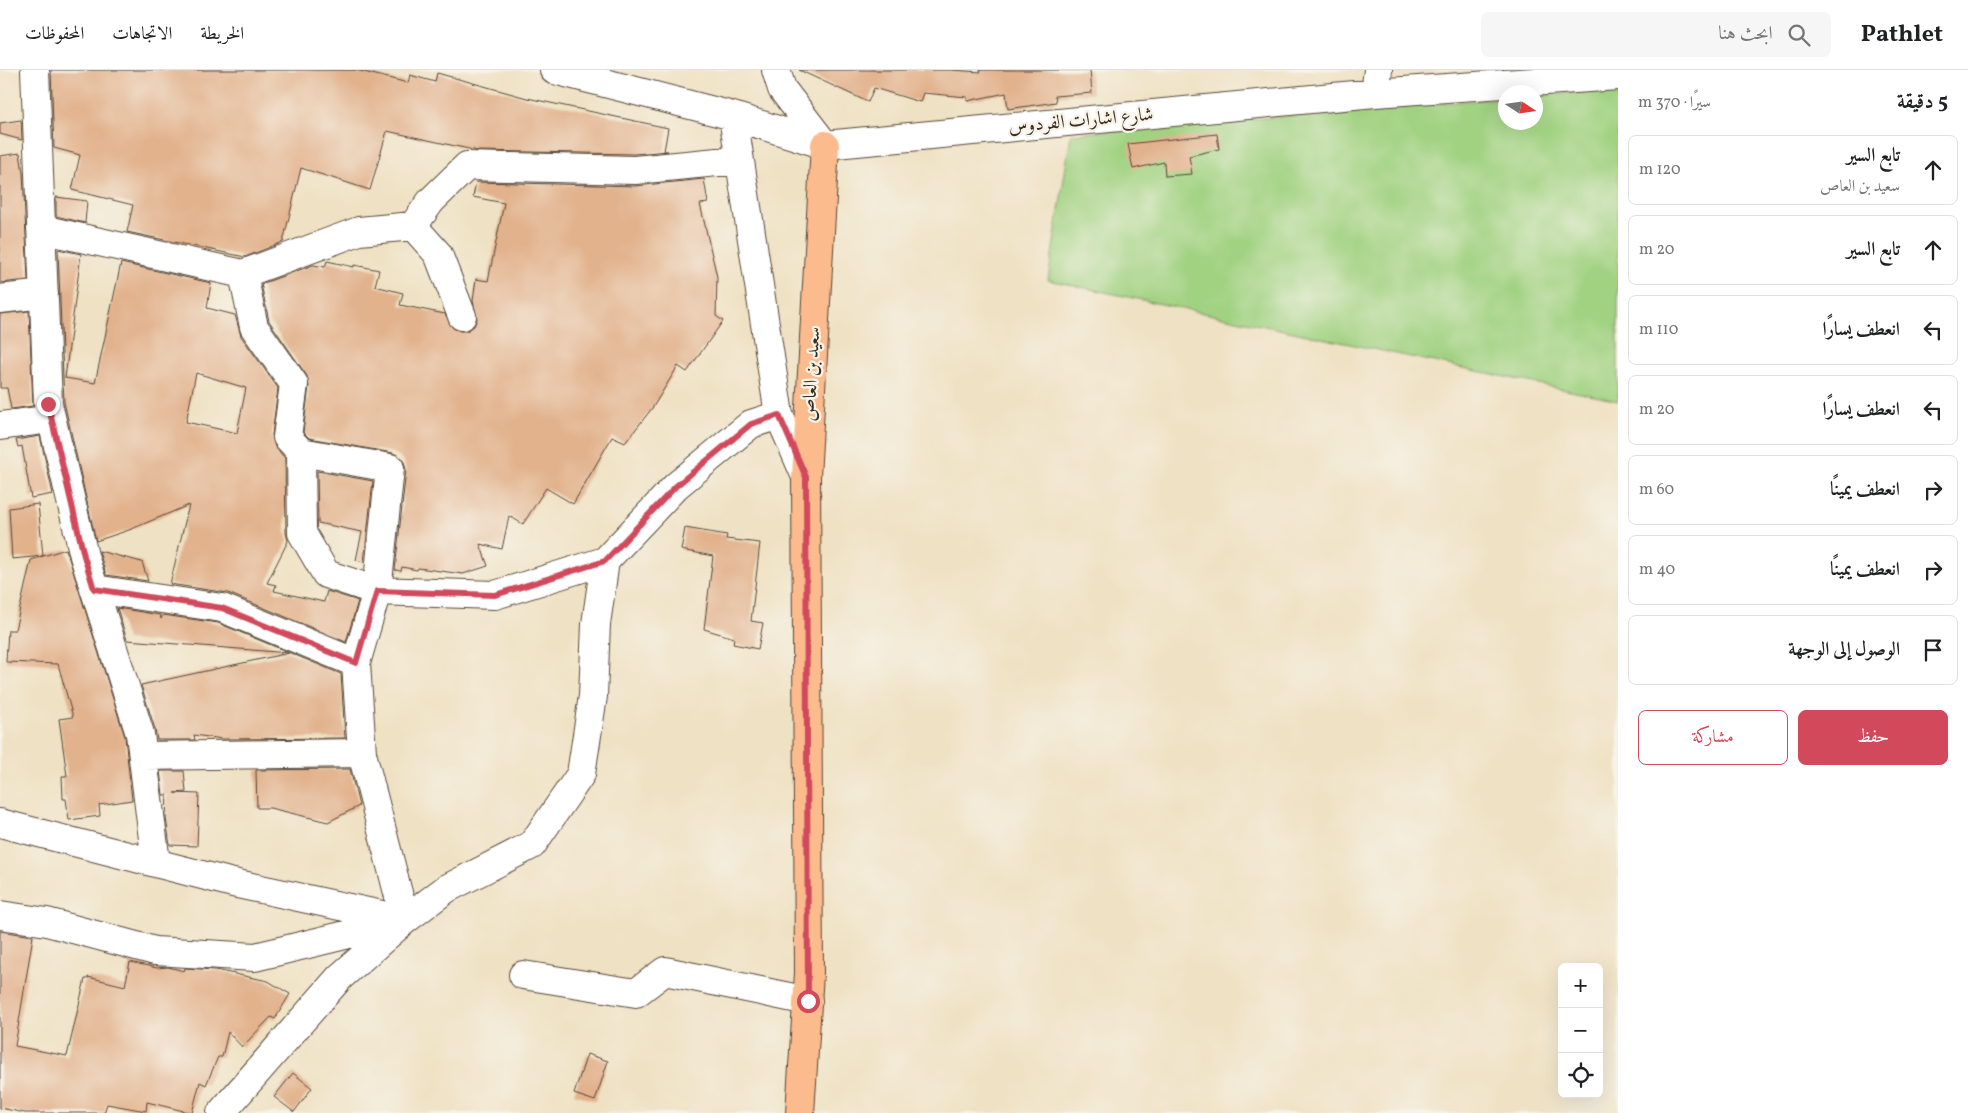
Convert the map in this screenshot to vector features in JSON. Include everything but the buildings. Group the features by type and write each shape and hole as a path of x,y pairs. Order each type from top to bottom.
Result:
{"main road":[{"name":"سعيد بن العاص","path":"800,1113 808,1001 806,477 825,146"}],"street":[{"path":"35,70 48,404 84,556 140,734 156,863"},
{"name":"شارع اشارات الفردوس","path":"554,70 732,116 825,146 1377,82 1501,77 1618,76"},
{"path":"776,70 782,89 825,146"},
{"path":"732,116 779,415 806,477"},
{"path":"41,229 242,274 359,231 413,226 431,201 467,166 635,170 738,160"},
{"path":"413,226 438,254 462,316"},
{"path":"242,274 254,327 294,384 287,437 301,452 390,468 377,591 356,663 362,753 405,920"},
{"path":"0,300 44,294"},
{"path":"301,452 302,533 326,574 377,591 495,595 605,561 676,486 751,424 779,415"},
{"path":"0,426 51,419"},
{"path":"221,1113 340,977 405,920 446,889 532,845 581,774 592,696 596,624 605,561"},
{"path":"94,589 222,608 356,663"},
{"path":"143,756 362,753"},
{"path":"0,823 233,883 405,920"},
{"path":"0,915 46,922 155,951 255,957 405,920"},
{"path":"523,975 636,993 665,971 808,1001"}],"green space":[{"path":"1618,89 1618,401 1048,280 1071,134 1498,99 1498,130 1543,130 1543,95"}],"route":[{"path":"48,404 84,556 94,589 222,608 356,663 377,591 495,595 605,561 676,486 751,424 779,415 806,477 808,1001"}]}
